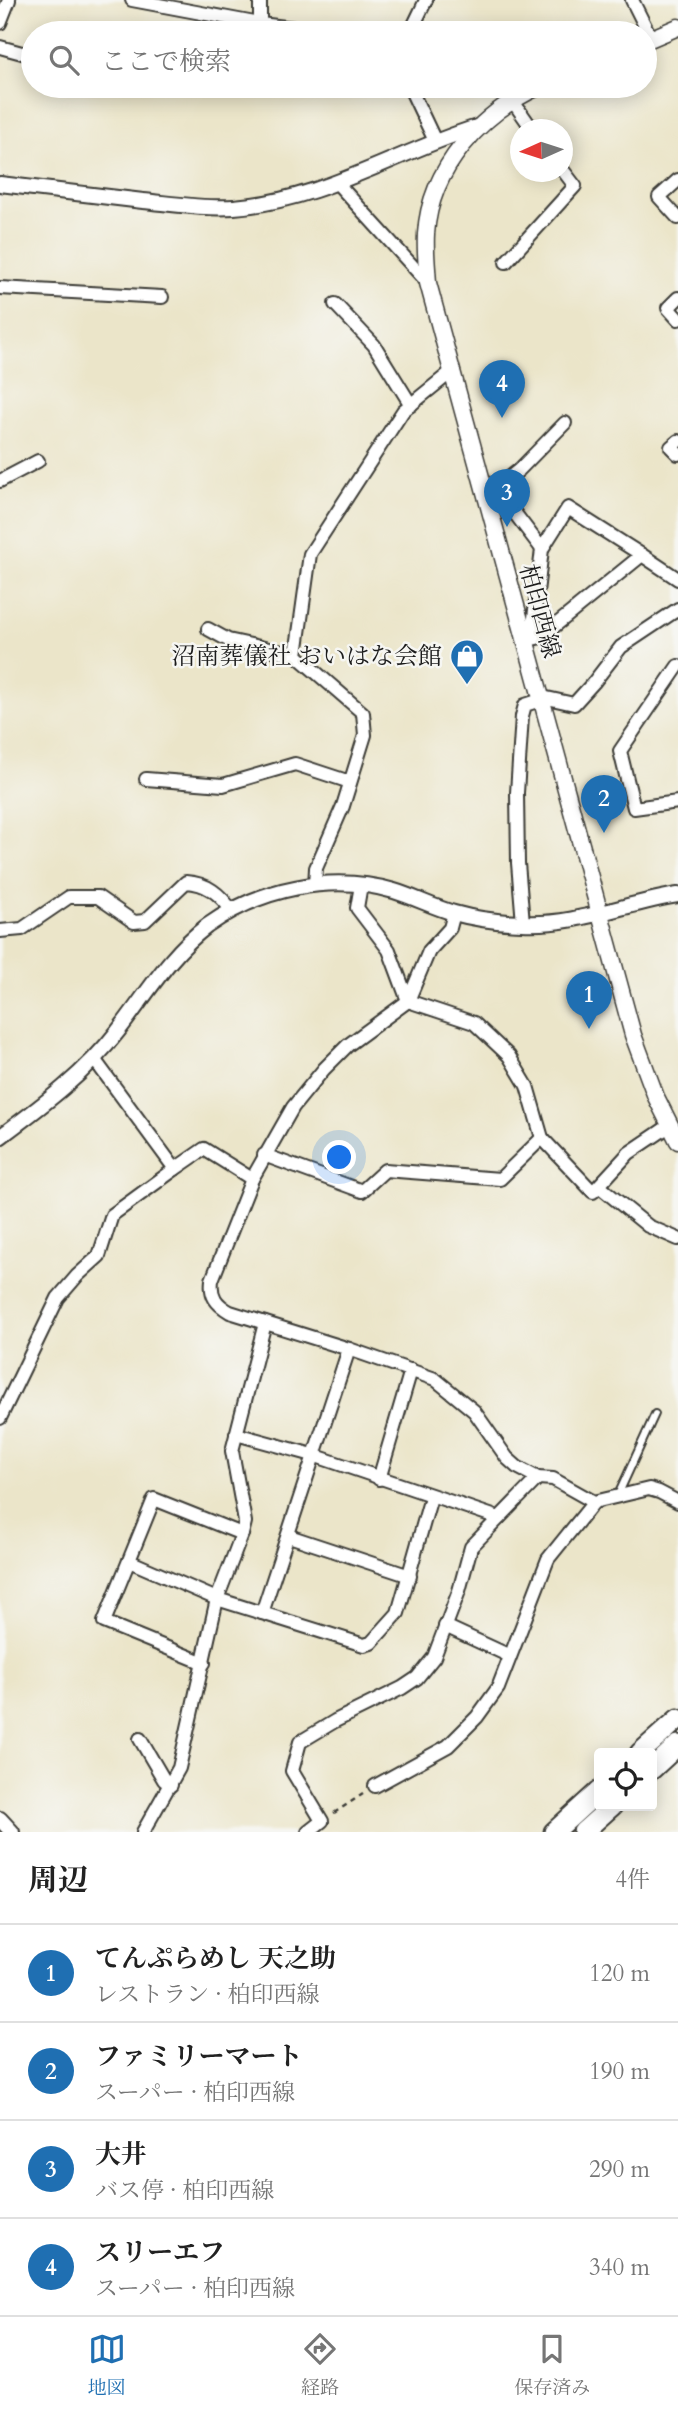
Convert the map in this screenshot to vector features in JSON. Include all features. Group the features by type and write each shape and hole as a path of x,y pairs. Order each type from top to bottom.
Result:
{"highway":[{"path":"646,1748 678,1719"},
{"path":"657,1764 678,1745"},
{"path":"554,1832 594,1796"},
{"path":"583,1832 606,1811"}],"main road":[{"path":"657,36 678,27"},
{"name":"柏印西線","path":"516,98 477,127 449,166 430,210 426,232 428,283 540,700 643,1066 678,1141"}],"street":[{"path":"0,23 9,0"},
{"path":"132,0 244,21"},
{"path":"260,0 260,21"},
{"path":"416,21 426,0"},
{"path":"632,0 640,21"},
{"path":"0,47 21,53"},
{"path":"415,98 435,141"},
{"path":"512,100 525,119"},
{"path":"0,184 176,204 233,207 279,199 337,183 435,141 477,127"},
{"path":"678,180 659,197 678,218"},
{"path":"506,262 575,186 572,182"},
{"path":"337,183 428,283"},
{"path":"0,288 162,297"},
{"path":"678,298 668,308 678,319"},
{"path":"335,303 373,345 411,405"},
{"path":"296,655 310,554 403,411 451,372"},
{"path":"485,497 520,470 565,423"},
{"path":"678,441 671,447 678,454"},
{"path":"0,481 38,461"},
{"path":"485,497 503,499 542,549"},
{"path":"541,637 533,627 542,549 568,508 678,579"},
{"path":"524,641 541,637 642,555"},
{"path":"523,923 518,863 517,793 525,705 547,698 574,704 621,647 678,609"},
{"path":"208,629 228,640 296,655 363,713 365,735 343,806 316,868 316,885"},
{"path":"677,669 620,751 634,808 678,802"},
{"path":"146,779 223,785 295,764 350,782"},
{"path":"0,931 22,929 69,897 98,897 134,922 145,921 186,883 201,883 224,898 232,911"},
{"path":"0,1137 52,1098 94,1059 118,1032 159,972 195,936 232,911 268,895 316,885 361,885 397,892 454,913 523,923 550,922 678,895"},
{"path":"361,885 356,908 390,950 408,1001"},
{"path":"454,913 450,928 429,951 408,1001 366,1030 324,1069 293,1107 252,1179 212,1280 211,1291 220,1306 436,1379 474,1411 507,1458 517,1467 538,1478 553,1479 594,1502"},
{"path":"408,1001 474,1023 509,1056 527,1086 542,1138 593,1192 629,1153 669,1126"},
{"path":"94,1059 175,1169"},
{"path":"264,1155 362,1191 385,1170 500,1179 542,1138"},
{"path":"0,1418 58,1298 99,1256 112,1215 204,1149 252,1179"},
{"path":"599,1186 649,1226 678,1239"},
{"path":"143,1832 179,1768 217,1599 245,1522 232,1451 265,1323"},
{"path":"262,1613 349,1349"},
{"path":"379,1479 411,1370"},
{"path":"236,1434 313,1455 499,1518"},
{"path":"308,1832 323,1821 292,1771 300,1742 417,1678 434,1657 459,1591 471,1547 538,1478"},
{"path":"375,1786 432,1756 458,1737 477,1717 498,1688 548,1559 594,1502 649,1489 678,1502"},
{"path":"129,1561 217,1599 364,1645 372,1643 398,1613 431,1497"},
{"path":"204,1662 104,1622 154,1499 242,1534"},
{"path":"289,1536 410,1576"},
{"path":"445,1626 510,1656"},
{"path":"140,1739 164,1780 171,1785"},
{"path":"0,1819 12,1832"}],"lane":[{"path":"617,1497 655,1414"}],"path":[{"path":"323,1821 375,1786"}],"place":[{"name":"スリーエフ","path":"502,418"},
{"name":"大井","path":"507,527"},
{"name":"沼南葬儀社 おいはな会館","path":"467,686"},
{"name":"ファミリーマート","path":"604,833"},
{"name":"てんぷらめし 天之助","path":"589,1029"}]}
